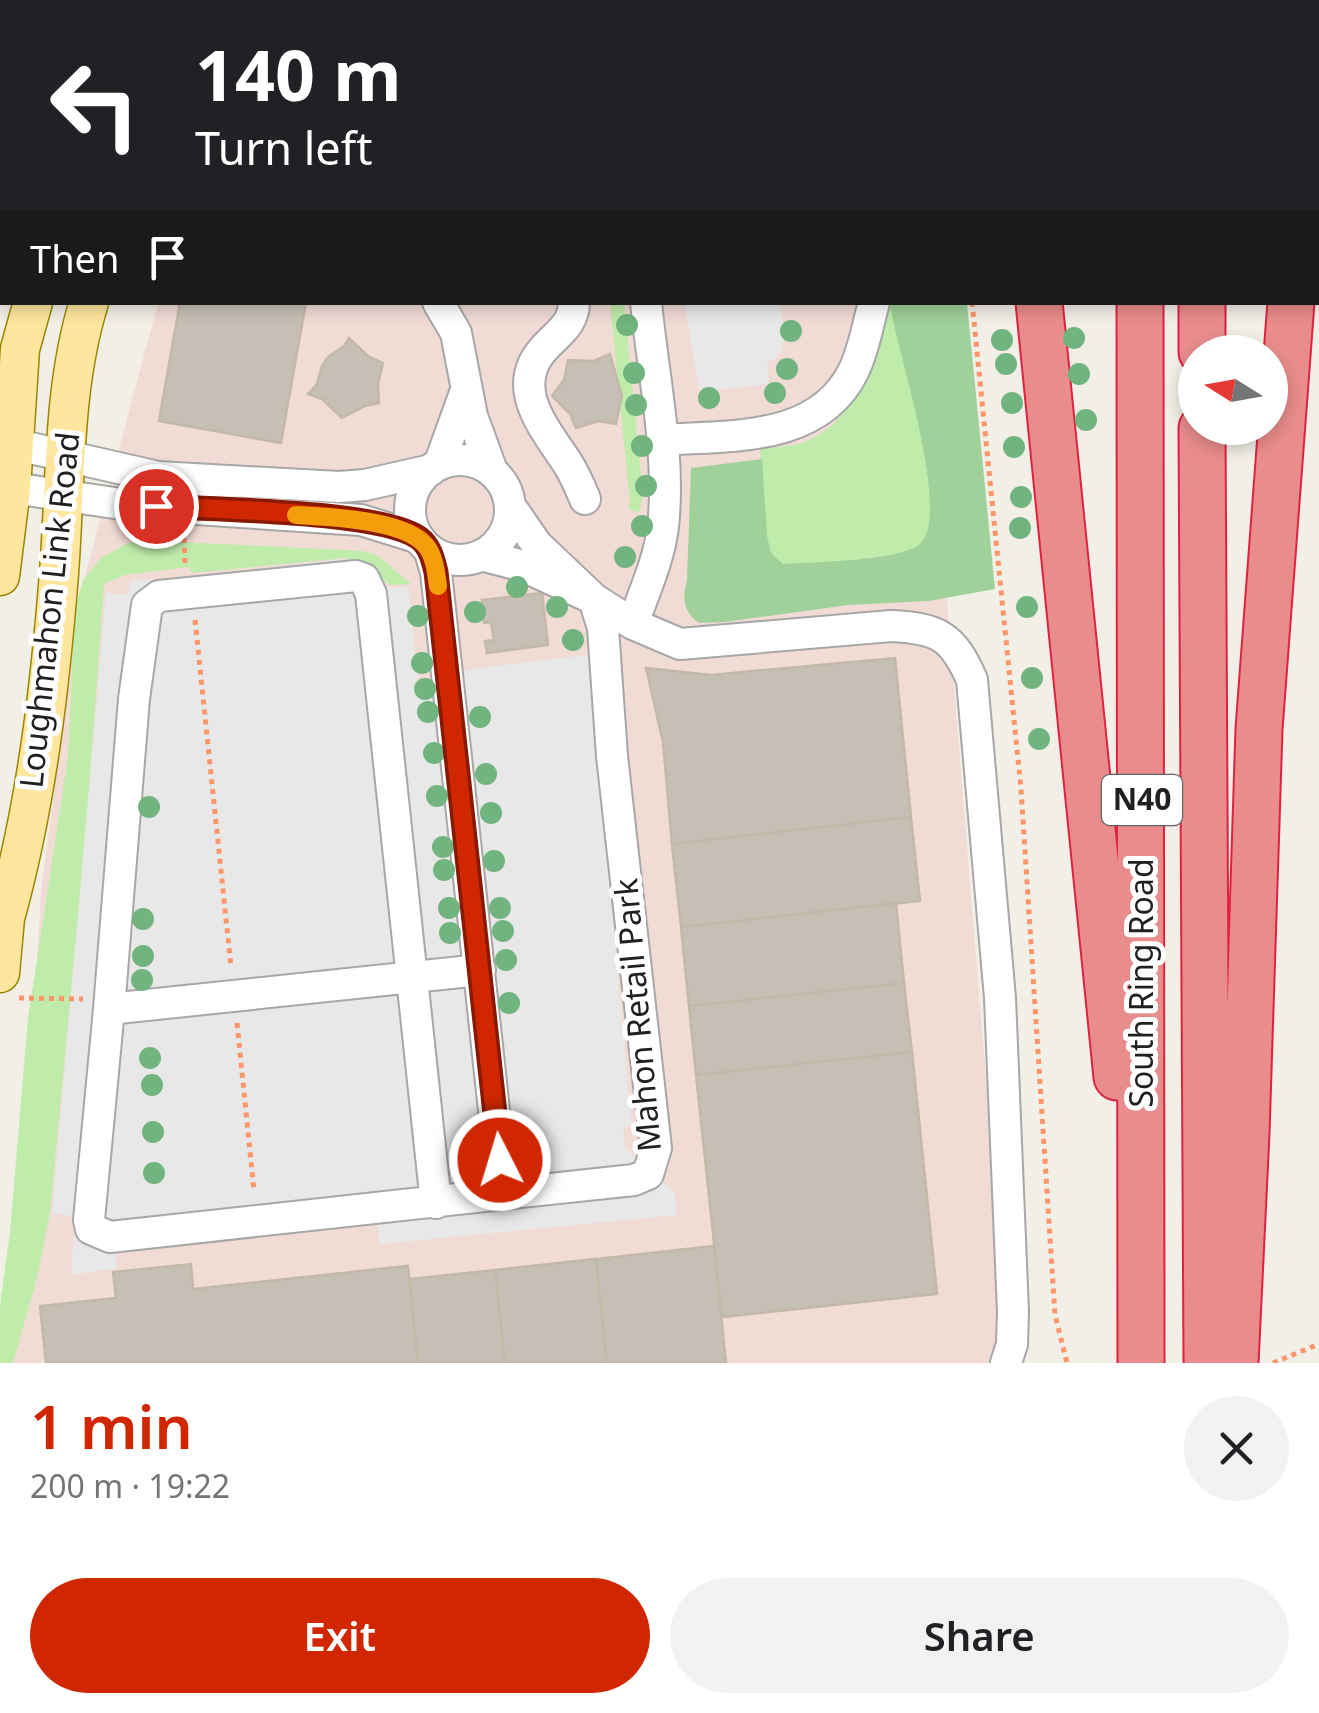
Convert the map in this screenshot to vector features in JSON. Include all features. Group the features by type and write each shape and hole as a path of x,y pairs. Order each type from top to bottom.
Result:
{"highway":[{"path":"1039,305 1139,1298"},
{"name":"South Ring Road","path":"1140,305 1141,1363"},
{"path":"1202,305 1202,335"},
{"path":"1206,1317 1235,938 1259,729 1291,305"},
{"name":"South Ring Road","path":"1202,445 1207,1363"},
{"path":"1234,1363 1259,729"}],"main road":[{"name":"Loughmahon Link Road","path":"0,576 6,442 20,348 32,305"},
{"name":"Loughmahon Link Road","path":"3,927 23,853 36,779 59,575 72,361 88,305"},
{"name":"Loughmahon Link Road","path":"0,854 10,986"}],"lane":[{"path":"574,305 565,329 532,366 529,396 585,499"},
{"path":"633,624 663,530 661,440 646,305"},
{"path":"661,440 763,432 814,416 827,406 854,371 873,305"},
{"path":"449,308 472,416 492,471 507,492 510,506 538,545 594,599"},
{"path":"467,387 435,467 414,490 410,507 412,523 424,544 438,591 503,1194"},
{"path":"6,442 158,476 313,486 365,484 464,460 492,471"},
{"path":"6,487 122,504 361,520 454,559 481,555 524,566 594,599 633,624 668,640 691,644 891,626 921,627 940,634 956,647 972,680 1000,998 1013,1312 1012,1344 1006,1363"},
{"path":"481,555 503,535 510,506"},
{"path":"436,1202 414,978 368,586 356,576 158,596 147,604 134,698 109,1009 414,978 480,970"},
{"name":"Mahon Retail Park","path":"109,1009 88,1220 91,1229 110,1236 634,1180 648,1174 656,1148 612,756 603,628 594,599"}],"path":[{"path":"972,305 1021,789 1055,1315 1067,1363"},
{"path":"184,538 258,1222"},
{"path":"10,986 92,999 109,1009"},
{"path":"1273,1363 1319,1344"}],"shaded area":[{"path":"157,305 923,305 1009,1363 0,1363 0,1344 20,1275 41,892 80,595"},
{"path":"685,305 780,305 785,339 777,358 767,363 769,384 699,392"},
{"path":"344,559 365,564 388,588 409,587 418,682 479,668 588,655 632,1126 623,1127 625,1148 675,1193 677,1215 380,1244 377,1223 116,1251 117,1268 71,1275 75,1216 52,1214 106,593 128,595 130,580 183,578"}],"green space":[{"path":"610,305 624,305 643,494 639,513 628,508"},
{"path":"885,305 892,305 929,464 933,517 930,531 917,551 786,570 767,560 760,449 790,446 826,431 852,400"},
{"path":"890,305 967,305 995,589 929,601 848,605 699,623 687,609 684,598 691,468 762,459 767,536 771,553 783,564 876,557 920,544 928,527 926,466"},
{"path":"161,541 363,551 377,555 411,584 389,585 368,564 345,558 192,573 190,567 125,575 104,584 86,832 50,1213 13,1363 0,1363 0,1306 28,1018 68,757 75,607 83,580 101,558 128,543"}],"building":[{"path":"179,305 305,305 281,443 159,421"},
{"path":"349,338 369,357 383,363 379,403 342,418 322,399 308,394 317,384 328,357"},
{"path":"610,354 622,396 616,424 599,421 576,428 570,414 552,396 564,380 568,360 594,361"},
{"path":"542,593 548,645 487,653 485,641 494,640 491,622 484,623 482,600"},
{"path":"895,658 911,817 672,844 663,742 646,668 711,675"},
{"path":"911,817 920,901 681,927 672,844"},
{"path":"896,903 904,983 689,1006 681,927"},
{"path":"904,983 912,1052 696,1075 689,1006"},
{"path":"912,1052 937,1294 722,1317 696,1075"},
{"path":"714,1246 726,1363 607,1363 596,1259"},
{"path":"596,1259 607,1363 505,1363 495,1270"},
{"path":"191,1264 193,1289 408,1266 418,1363 46,1363 40,1306 116,1298 113,1272"},
{"path":"495,1270 505,1363 418,1363 409,1279"}],"slow traffic":[{"path":"296,515 361,520 419,538 429,549 438,586"}],"route":[{"path":"156,506 361,520 419,538 429,549 436,572 500,1160"}]}
